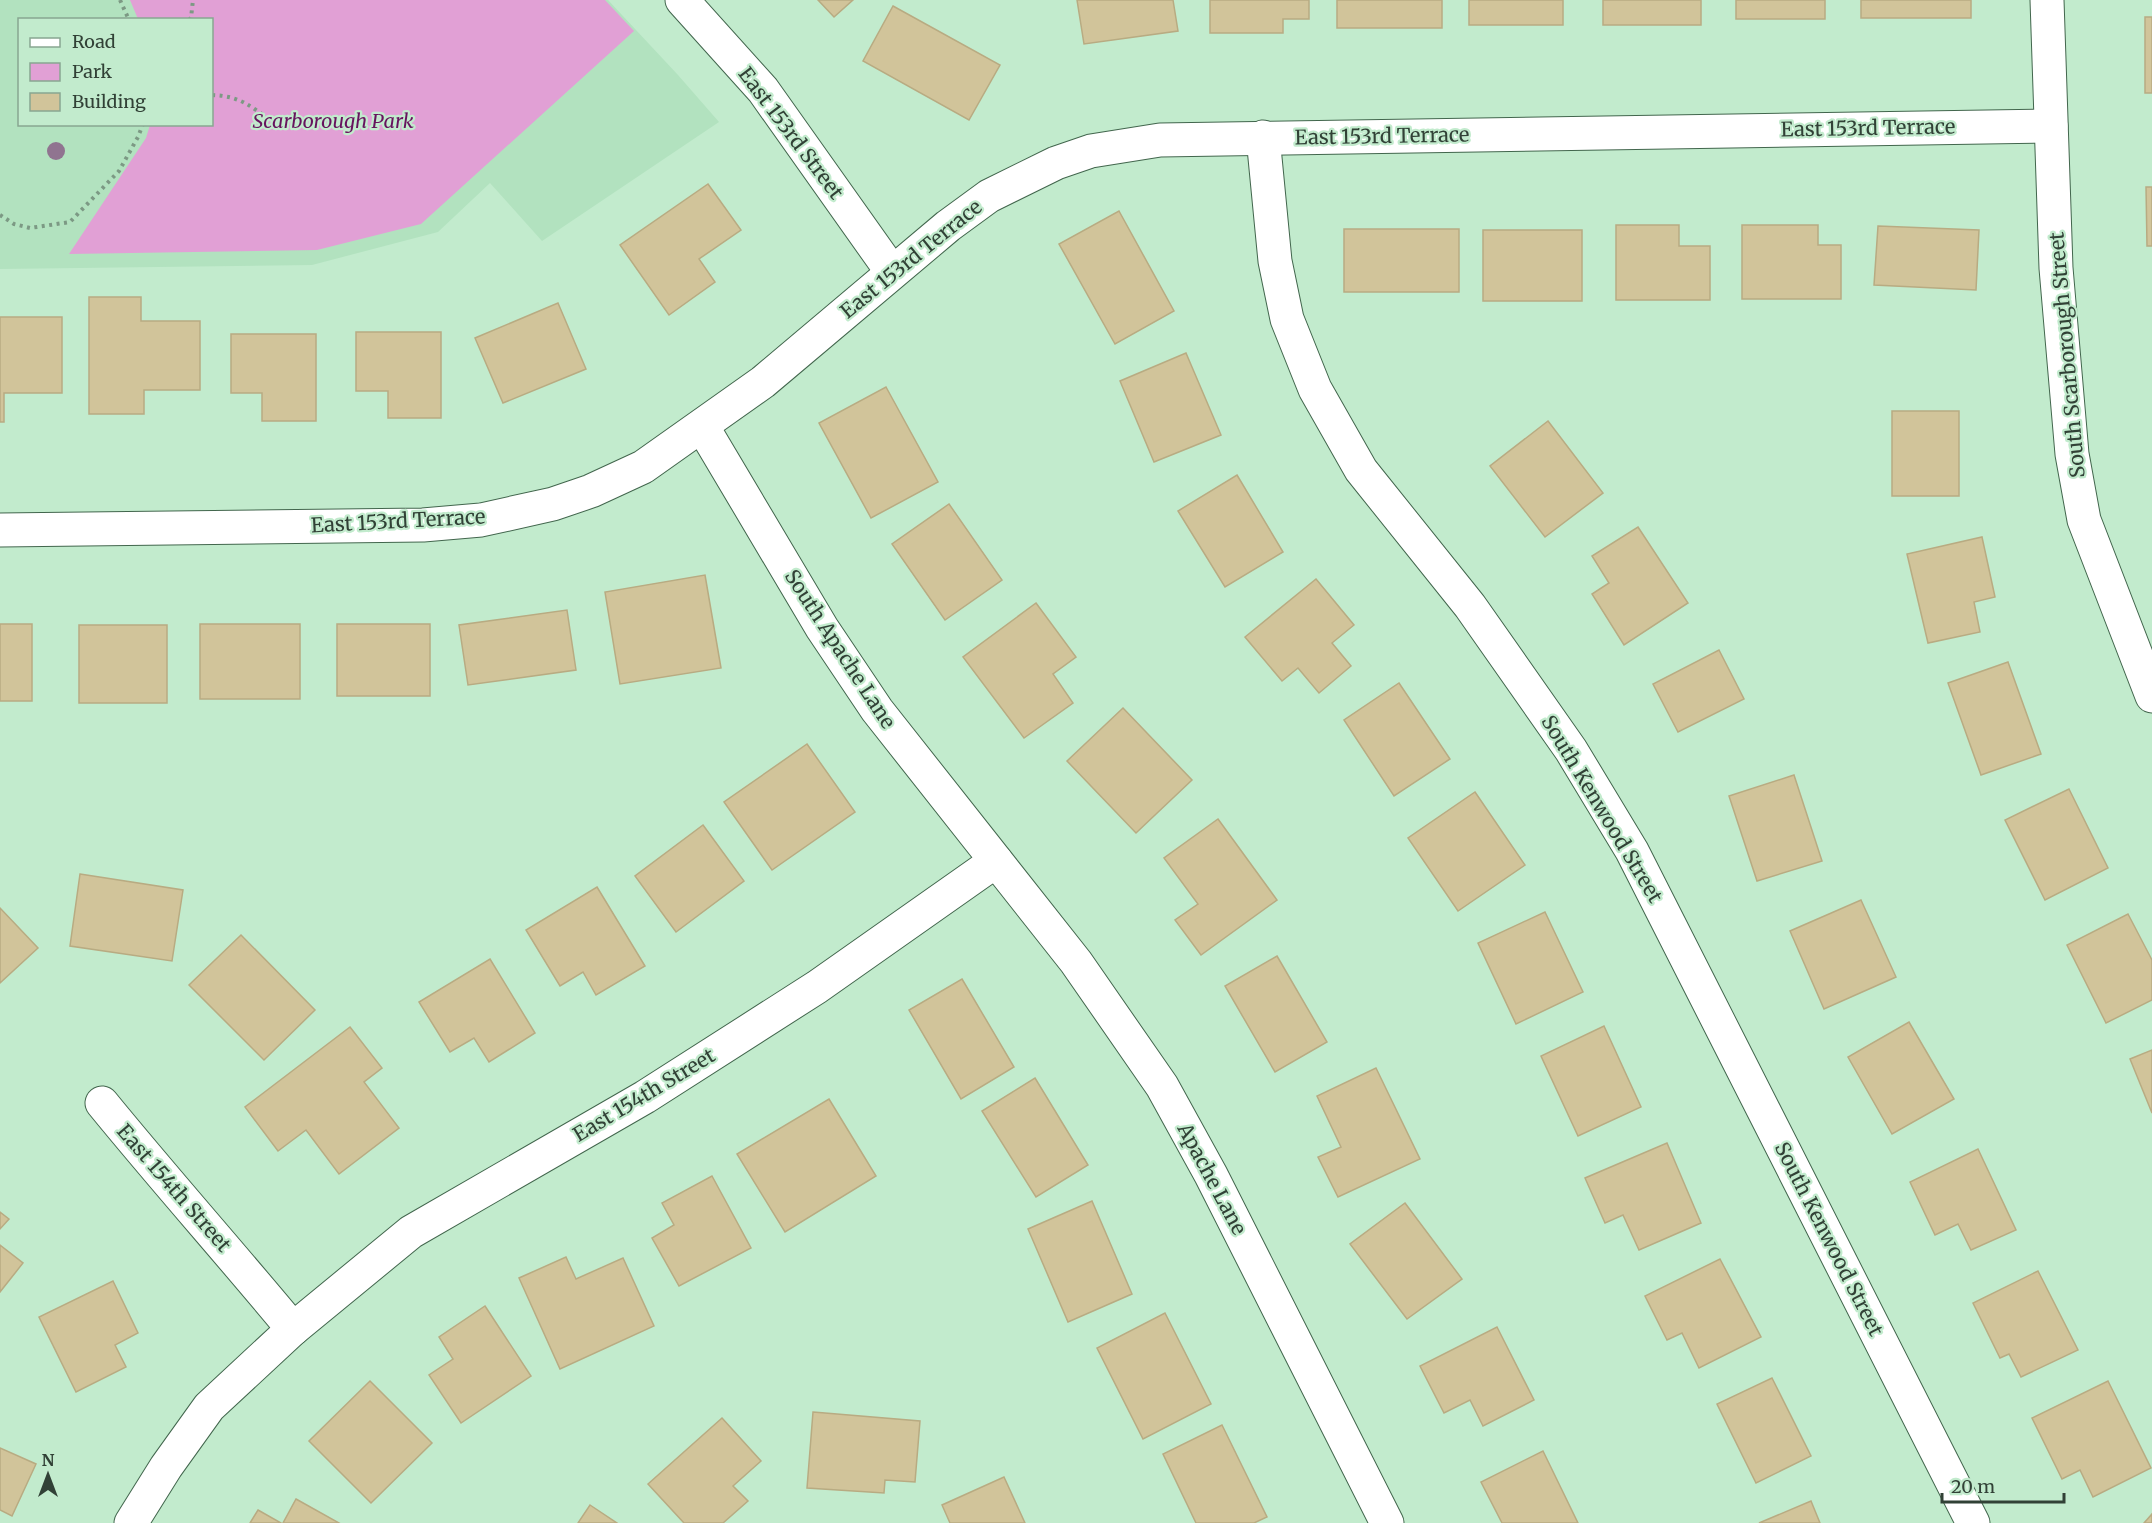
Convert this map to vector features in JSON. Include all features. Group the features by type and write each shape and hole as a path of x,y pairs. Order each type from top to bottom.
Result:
{"street":[{"name":"East 153rd Street","path":"682,0 764,90 892,272"},
{"name":"South Scarborough Street","path":"2047,0 2056,268 2072,454 2084,520 2148,677"},
{"name":"East 153rd Terrace","path":"0,530 423,525 481,520 554,504 591,491 643,467 702,426 764,381 892,272 989,196 1056,163 1091,152 1160,140 1263,137 2051,126"},
{"name":"South Kenwood Street","path":"1263,137 1275,261 1287,319 1315,389 1361,470 1470,606 1571,750 1632,851 1973,1523"},
{"name":"South Apache Lane","path":"702,426 822,628 877,710 996,861"},
{"name":"East 154th Street","path":"131,1523 166,1467 209,1407 293,1329 411,1232 645,1097 817,987 996,861"},
{"name":"Apache Lane","path":"996,861 1076,962 1162,1086 1211,1175 1387,1523"},
{"name":"East 154th Street","path":"102,1103 293,1329"}],"path":[{"path":"120,0 128,18"},
{"path":"189,18 193,0"},
{"path":"213,95 230,95 275,124"},
{"path":"0,215 14,224 30,228 70,222 119,171 142,126"}],"shaded area":[{"name":"Scarborough Park","path":"0,0 608,0 719,122 542,241 490,183 438,232 312,265 0,269"}],"green space":[{"name":"Scarborough Park","path":"130,0 605,0 634,31 421,224 317,250 69,254 146,138 150,126 213,126 213,18 138,18"}],"building":[{"path":"818,0 853,0 834,17"},
{"path":"1077,0 1173,0 1178,31 1084,44"},
{"path":"1210,0 1309,0 1309,19 1283,19 1283,33 1210,33"},
{"path":"1337,0 1442,0 1442,28 1337,28"},
{"path":"1469,0 1563,0 1563,25 1469,25"},
{"path":"1603,0 1701,0 1701,25 1603,25"},
{"path":"1736,0 1825,0 1825,19 1736,19"},
{"path":"1861,0 1971,0 1971,18 1861,18"},
{"path":"893,6 1000,65 969,120 863,61"},
{"path":"2145,17 2152,17 2152,93 2145,93"},
{"path":"708,184 741,230 699,259 715,282 669,315 620,245"},
{"path":"2146,187 2152,187 2152,246 2147,246"},
{"path":"1119,211 1174,311 1115,344 1059,244"},
{"path":"1616,225 1679,225 1679,246 1710,246 1710,300 1616,300"},
{"path":"1742,225 1818,225 1818,245 1841,245 1841,299 1742,299"},
{"path":"1878,226 1979,230 1976,290 1874,285"},
{"path":"1344,229 1459,229 1459,292 1344,292"},
{"path":"1483,230 1582,230 1582,301 1483,301"},
{"path":"89,297 141,297 141,321 200,321 200,390 144,390 144,414 89,414"},
{"path":"558,303 586,369 503,403 475,338"},
{"path":"0,317 62,317 62,393 4,393 4,422 0,422"},
{"path":"356,332 441,332 441,418 388,418 388,391 356,391"},
{"path":"231,334 316,334 316,421 262,421 262,393 231,393"},
{"path":"1186,353 1221,435 1154,462 1120,381"},
{"path":"886,387 938,482 871,518 819,423"},
{"path":"1892,411 1959,411 1959,496 1892,496"},
{"path":"1548,421 1603,493 1545,537 1490,466"},
{"path":"1237,475 1283,552 1225,587 1178,511"},
{"path":"949,504 1002,580 945,620 892,544"},
{"path":"1638,527 1688,603 1624,645 1592,594 1609,583 1592,556"},
{"path":"1982,537 1995,597 1974,602 1980,632 1928,643 1907,554"},
{"path":"705,575 721,668 620,684 605,592"},
{"path":"1316,579 1354,625 1332,643 1351,666 1319,693 1298,668 1282,681 1245,637"},
{"path":"1036,603 1076,657 1053,674 1073,703 1024,738 963,657"},
{"path":"567,610 576,670 468,685 459,625"},
{"path":"0,624 32,624 32,701 0,701"},
{"path":"200,624 300,624 300,699 200,699"},
{"path":"337,624 430,624 430,696 337,696"},
{"path":"79,625 167,625 167,703 79,703"},
{"path":"1719,650 1744,699 1678,732 1653,684"},
{"path":"2008,662 2041,754 1981,775 1948,683"},
{"path":"1399,683 1450,759 1394,796 1344,720"},
{"path":"1123,708 1192,780 1136,833 1067,761"},
{"path":"807,744 855,812 772,870 724,802"},
{"path":"1794,775 1822,861 1757,881 1729,796"},
{"path":"2069,789 2108,868 2045,900 2005,820"},
{"path":"1475,792 1525,865 1458,911 1408,838"},
{"path":"1218,819 1277,900 1201,955 1175,920 1198,904 1164,858"},
{"path":"703,825 744,881 676,932 635,876"},
{"path":"80,874 183,890 172,961 70,946"},
{"path":"597,887 645,966 596,995 583,972 560,986 526,930"},
{"path":"1861,900 1896,977 1824,1009 1790,931"},
{"path":"0,908 38,948 0,983"},
{"path":"1545,912 1583,992 1516,1024 1478,943"},
{"path":"2128,914 2152,960 2152,1000 2106,1023 2067,945"},
{"path":"241,935 315,1010 264,1060 189,985"},
{"path":"1277,956 1327,1042 1275,1072 1225,986"},
{"path":"490,959 535,1033 489,1062 474,1038 450,1052 419,1002"},
{"path":"962,979 1014,1067 961,1099 909,1010"},
{"path":"1909,1022 1954,1099 1892,1134 1848,1057"},
{"path":"1604,1026 1641,1107 1578,1136 1541,1056"},
{"path":"350,1027 382,1068 364,1082 399,1128 339,1174 306,1130 278,1151 245,1107"},
{"path":"2152,1050 2152,1113 2130,1059"},
{"path":"1376,1068 1420,1159 1338,1197 1318,1157 1341,1147 1317,1096"},
{"path":"1035,1078 1088,1165 1036,1197 982,1111"},
{"path":"829,1099 876,1176 785,1232 737,1154"},
{"path":"1667,1143 1701,1223 1639,1250 1623,1215 1605,1223 1585,1178"},
{"path":"1978,1149 2016,1230 1971,1250 1958,1224 1935,1235 1910,1182"},
{"path":"712,1176 751,1248 679,1286 652,1238 674,1225 662,1203"},
{"path":"1092,1201 1132,1294 1068,1322 1028,1229"},
{"path":"1405,1203 1462,1279 1407,1319 1350,1244"},
{"path":"0,1212 9,1219 0,1229"},
{"path":"0,1245 23,1263 0,1292"},
{"path":"566,1257 576,1279 623,1258 654,1326 560,1369 519,1278"},
{"path":"1720,1259 1761,1337 1699,1368 1682,1333 1667,1340 1645,1296"},
{"path":"2038,1271 2078,1350 2021,1377 2009,1354 2000,1358 1973,1303"},
{"path":"113,1281 138,1333 115,1345 126,1367 76,1392 39,1317"},
{"path":"485,1306 531,1376 461,1423 429,1375 453,1359 439,1337"},
{"path":"1165,1313 1211,1404 1143,1439 1097,1348"},
{"path":"1497,1327 1534,1400 1483,1426 1470,1400 1444,1413 1420,1366"},
{"path":"1772,1378 1811,1456 1756,1483 1717,1404"},
{"path":"370,1381 432,1443 371,1503 309,1441"},
{"path":"2108,1381 2151,1468 2093,1497 2080,1470 2062,1479 2032,1418"},
{"path":"813,1412 920,1421 915,1482 885,1480 884,1493 807,1488"},
{"path":"722,1418 761,1461 733,1486 748,1501 723,1523 684,1523 648,1484"},
{"path":"1222,1425 1267,1517 1254,1523 1196,1523 1163,1454"},
{"path":"0,1448 36,1464 12,1516 0,1510"},
{"path":"1543,1451 1578,1523 1502,1523 1481,1482"},
{"path":"1004,1477 1025,1523 950,1523 942,1505"},
{"path":"296,1499 339,1523 283,1523"},
{"path":"1811,1501 1820,1523 1759,1523"},
{"path":"590,1505 617,1523 578,1523"},
{"path":"258,1510 281,1523 250,1523"},
{"path":"2152,1514 2152,1523 2144,1523"}]}
